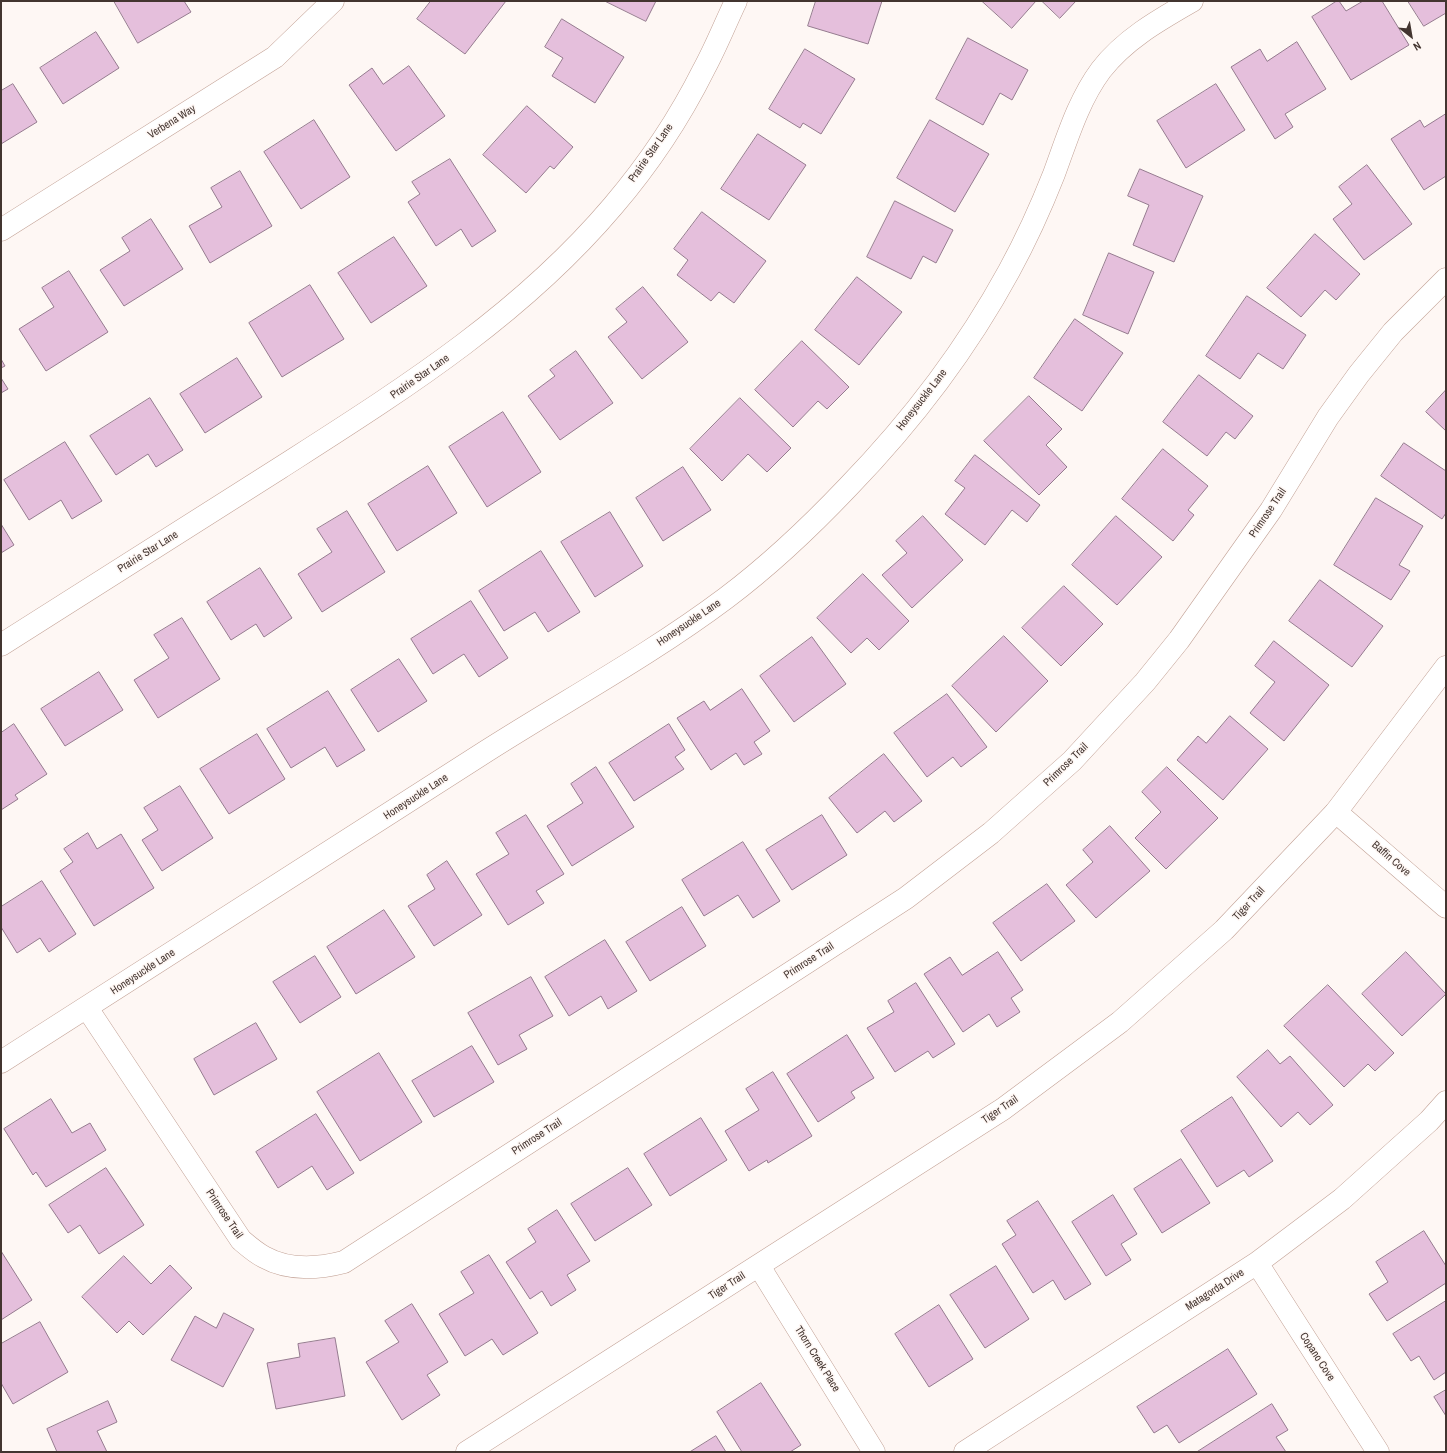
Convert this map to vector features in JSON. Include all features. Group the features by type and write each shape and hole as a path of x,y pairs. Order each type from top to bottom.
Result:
{"street":[{"name":"Verbena Way","path":"1,230 275,57 332,1"},
{"name":"Prairie Star Lane","path":"1,645 391,397 457,351 520,301 578,245 609,211 662,140 704,70 736,1"},
{"name":"Honeysuckle Lane","path":"1,1062 542,716 659,644 727,597 791,544 850,485 921,404 968,340 1010,271 1044,198 1080,105 1101,71 1114,56 1143,30 1192,1"},
{"name":"Primrose Trail","path":"87,1008 241,1240 263,1257 289,1267 323,1267 344,1262 906,898 992,833 1072,761 1150,676 1179,640 1271,510 1328,417 1359,374 1393,332 1446,279"},
{"name":"Tiger Trail","path":"467,1452 1003,1109 1120,1022 1224,930 1336,812 1446,667"},
{"name":"Baffin Cove","path":"1336,812 1446,907"},
{"name":"Matagorda Drive","path":"965,1452 1257,1263 1342,1199 1429,1121 1446,1102"},
{"name":"Copano Cove","path":"1257,1263 1378,1452"},
{"name":"Thorn Creek Place","path":"759,1266 874,1452"}],"building":[{"path":"114,1 184,1 191,12 138,43"},
{"path":"431,1 506,1 465,54 417,19"},
{"path":"605,1 656,1 646,21"},
{"path":"816,1 882,1 868,44 808,26"},
{"path":"982,1 1036,1 1012,28"},
{"path":"1042,1 1076,1 1060,18"},
{"path":"1339,1 1346,11 1363,1 1382,1 1409,45 1351,80 1312,17"},
{"path":"1408,1 1446,1 1446,13 1424,26"},
{"path":"562,19 624,57 595,103 552,76 563,58 545,47"},
{"path":"96,32 119,68 63,104 40,68"},
{"path":"968,38 1028,70 1012,100 1000,93 983,125 936,99"},
{"path":"1297,42 1326,89 1285,114 1293,127 1275,139 1231,67 1260,49 1267,61"},
{"path":"805,49 855,79 821,134 803,123 800,128 769,109"},
{"path":"409,66 445,116 396,151 349,85 372,68 383,84"},
{"path":"13,84 37,122 1,144 1,91"},
{"path":"1216,84 1245,130 1186,168 1157,121"},
{"path":"527,106 573,147 554,169 550,166 526,193 483,155"},
{"path":"1446,114 1446,176 1424,190 1391,139 1420,120 1424,127"},
{"path":"314,120 350,177 301,209 264,152"},
{"path":"930,120 989,154 955,212 897,178"},
{"path":"758,134 806,165 769,220 721,189"},
{"path":"450,159 496,231 472,247 461,229 436,246 408,202 420,194 412,182"},
{"path":"1367,165 1412,224 1364,260 1333,219 1352,204 1339,187"},
{"path":"1140,169 1203,196 1174,262 1133,245 1149,205 1128,196"},
{"path":"240,171 272,226 210,263 189,226 222,207 211,188"},
{"path":"895,201 953,230 936,263 923,256 911,279 867,257"},
{"path":"702,212 766,261 734,303 719,292 711,301 677,275 688,260 674,249"},
{"path":"151,219 183,269 124,306 100,270 130,251 122,238"},
{"path":"1315,234 1360,274 1336,300 1325,290 1301,317 1267,288"},
{"path":"394,237 427,286 371,323 338,273"},
{"path":"1109,253 1154,272 1128,334 1083,315"},
{"path":"69,271 108,332 46,371 19,329 54,307 42,288"},
{"path":"857,277 902,312 859,365 815,330"},
{"path":"310,285 344,339 282,377 249,323"},
{"path":"643,287 688,342 642,379 608,337 627,322 616,309"},
{"path":"1247,296 1306,335 1283,369 1258,353 1240,379 1206,356"},
{"path":"1075,319 1123,353 1082,411 1034,378"},
{"path":"802,341 849,387 827,409 818,401 793,427 755,390"},
{"path":"576,351 613,403 560,440 528,396 555,376 550,370"},
{"path":"237,358 262,397 205,433 180,394"},
{"path":"1,359 5,366 1,368"},
{"path":"1199,375 1253,416 1235,439 1226,432 1207,456 1163,422"},
{"path":"1,378 8,389 1,393"},
{"path":"1446,390 1446,431 1426,412"},
{"path":"1029,396 1062,429 1046,445 1067,467 1039,495 984,441"},
{"path":"150,398 183,450 156,467 148,454 116,475 90,436"},
{"path":"740,398 791,448 767,472 748,454 722,481 690,449"},
{"path":"503,412 541,472 487,507 449,447"},
{"path":"65,442 102,501 72,519 61,500 29,520 4,480"},
{"path":"1404,443 1446,471 1446,513 1442,519 1381,476"},
{"path":"1163,449 1208,486 1188,510 1194,515 1173,541 1122,499"},
{"path":"975,455 1040,505 1027,522 1012,510 985,545 945,514 965,488 955,481"},
{"path":"428,466 457,513 397,551 368,504"},
{"path":"683,467 711,510 663,541 636,498"},
{"path":"1376,498 1423,526 1399,565 1410,571 1391,600 1334,565"},
{"path":"347,511 385,572 322,612 298,574 332,552 317,529"},
{"path":"610,512 643,566 595,597 561,542"},
{"path":"923,516 963,560 912,608 882,575 907,553 896,541"},
{"path":"1116,516 1162,557 1117,605 1072,565"},
{"path":"1,524 14,545 1,553"},
{"path":"541,551 580,612 548,632 535,612 504,631 479,591"},
{"path":"260,568 292,618 264,637 256,624 231,640 207,602"},
{"path":"863,574 909,621 879,650 867,638 851,653 817,618"},
{"path":"1320,580 1383,626 1352,667 1289,621"},
{"path":"1064,586 1103,624 1061,666 1022,628"},
{"path":"471,601 508,658 479,677 464,654 433,674 411,639"},
{"path":"182,618 220,679 158,718 134,680 169,658 154,635"},
{"path":"1004,636 1048,681 996,732 952,686"},
{"path":"812,637 846,684 794,722 760,676"},
{"path":"1274,641 1329,685 1284,741 1250,713 1275,682 1255,666"},
{"path":"399,659 427,701 378,732 351,690"},
{"path":"99,672 123,710 65,746 41,709"},
{"path":"742,689 770,731 754,742 762,754 744,765 736,753 711,770 677,718 704,701 710,710"},
{"path":"328,691 365,750 337,767 325,747 291,768 267,729"},
{"path":"947,694 987,747 961,767 953,757 927,777 894,733"},
{"path":"1230,716 1268,749 1223,800 1177,760 1198,736 1206,743"},
{"path":"14,724 47,774 15,795 18,799 1,810 1,733"},
{"path":"669,724 685,750 675,757 684,769 634,801 609,763"},
{"path":"257,734 285,779 229,814 200,769"},
{"path":"884,754 922,801 894,822 885,811 857,833 829,798"},
{"path":"596,767 634,827 572,866 547,826 583,803 571,784"},
{"path":"1167,767 1218,818 1166,869 1135,838 1161,812 1142,792"},
{"path":"180,786 213,838 162,871 142,840 158,830 144,808"},
{"path":"526,815 564,874 536,891 544,903 508,925 476,874 509,854 496,833"},
{"path":"822,815 847,855 792,890 766,850"},
{"path":"1110,826 1150,871 1096,918 1066,885 1093,862 1083,850"},
{"path":"88,833 97,849 121,834 154,888 94,926 60,871 73,862 64,849"},
{"path":"743,842 780,901 753,918 738,895 704,916 682,880"},
{"path":"447,861 482,915 434,946 408,906 435,889 427,875"},
{"path":"42,881 76,934 49,952 40,938 17,953 1,927 1,907"},
{"path":"1047,884 1075,921 1021,961 993,923"},
{"path":"682,907 706,946 650,981 626,942"},
{"path":"384,910 415,957 356,994 327,947"},
{"path":"605,940 637,991 608,1009 601,996 569,1016 545,977"},
{"path":"998,952 1023,990 1011,998 1020,1012 997,1027 989,1014 963,1032 924,974 950,957 962,975"},
{"path":"1406,952 1446,994 1402,1036 1362,994"},
{"path":"315,956 341,997 300,1023 273,982"},
{"path":"531,977 553,1016 519,1035 527,1049 498,1065 468,1013"},
{"path":"916,983 955,1044 933,1058 928,1051 895,1072 867,1028 894,1012 888,1001"},
{"path":"1328,985 1394,1053 1375,1071 1368,1064 1344,1087 1284,1026"},
{"path":"256,1023 277,1059 214,1095 194,1059"},
{"path":"847,1035 874,1078 851,1092 855,1098 818,1122 787,1074"},
{"path":"472,1046 494,1082 434,1117 412,1081"},
{"path":"1268,1050 1280,1064 1290,1056 1333,1105 1310,1125 1298,1112 1281,1127 1237,1077"},
{"path":"379,1053 422,1122 360,1161 317,1092"},
{"path":"773,1072 812,1136 768,1163 767,1160 749,1171 725,1131 759,1110 746,1089"},
{"path":"1232,1097 1273,1161 1249,1177 1244,1170 1217,1187 1181,1131"},
{"path":"51,1099 72,1133 90,1123 106,1150 46,1187 36,1172 33,1175 4,1129"},
{"path":"316,1114 354,1173 327,1190 312,1166 278,1188 256,1152"},
{"path":"701,1118 727,1160 670,1196 644,1154"},
{"path":"1181,1159 1210,1203 1162,1233 1134,1189"},
{"path":"106,1168 144,1225 99,1254 80,1225 68,1233 49,1205"},
{"path":"628,1168 652,1205 595,1241 571,1204"},
{"path":"1113,1195 1137,1234 1121,1244 1131,1260 1106,1276 1072,1222"},
{"path":"1038,1201 1091,1284 1065,1300 1053,1280 1033,1293 1002,1244 1016,1235 1007,1221"},
{"path":"557,1210 590,1261 567,1275 576,1290 551,1306 542,1291 530,1299 506,1262 536,1242 528,1229"},
{"path":"1424,1231 1446,1266 1446,1283 1387,1321 1369,1294 1388,1282 1376,1262"},
{"path":"1,1251 32,1300 1,1320"},
{"path":"489,1255 538,1333 503,1355 492,1339 465,1356 439,1314 474,1293 461,1272"},
{"path":"124,1256 151,1284 170,1265 192,1288 143,1335 129,1321 117,1333 82,1297"},
{"path":"996,1266 1029,1319 985,1348 950,1295"},
{"path":"1446,1301 1446,1372 1434,1380 1419,1356 1411,1361 1393,1334"},
{"path":"412,1304 448,1362 427,1375 440,1395 402,1420 366,1362 399,1342 385,1321"},
{"path":"939,1305 973,1359 929,1387 895,1334"},
{"path":"224,1313 254,1329 223,1387 171,1360 195,1316 216,1328"},
{"path":"40,1322 68,1372 13,1404 1,1383 1,1344"},
{"path":"335,1338 345,1396 276,1409 267,1363 300,1357 298,1344"},
{"path":"1228,1349 1257,1394 1179,1443 1167,1425 1154,1433 1137,1407"},
{"path":"761,1383 801,1445 790,1452 742,1452 717,1412"},
{"path":"1446,1390 1446,1416 1434,1397"},
{"path":"108,1401 117,1422 97,1431 107,1452 57,1452 47,1429"},
{"path":"1272,1404 1288,1430 1276,1437 1286,1452 1197,1452"},
{"path":"716,1436 726,1452 690,1452"}]}
